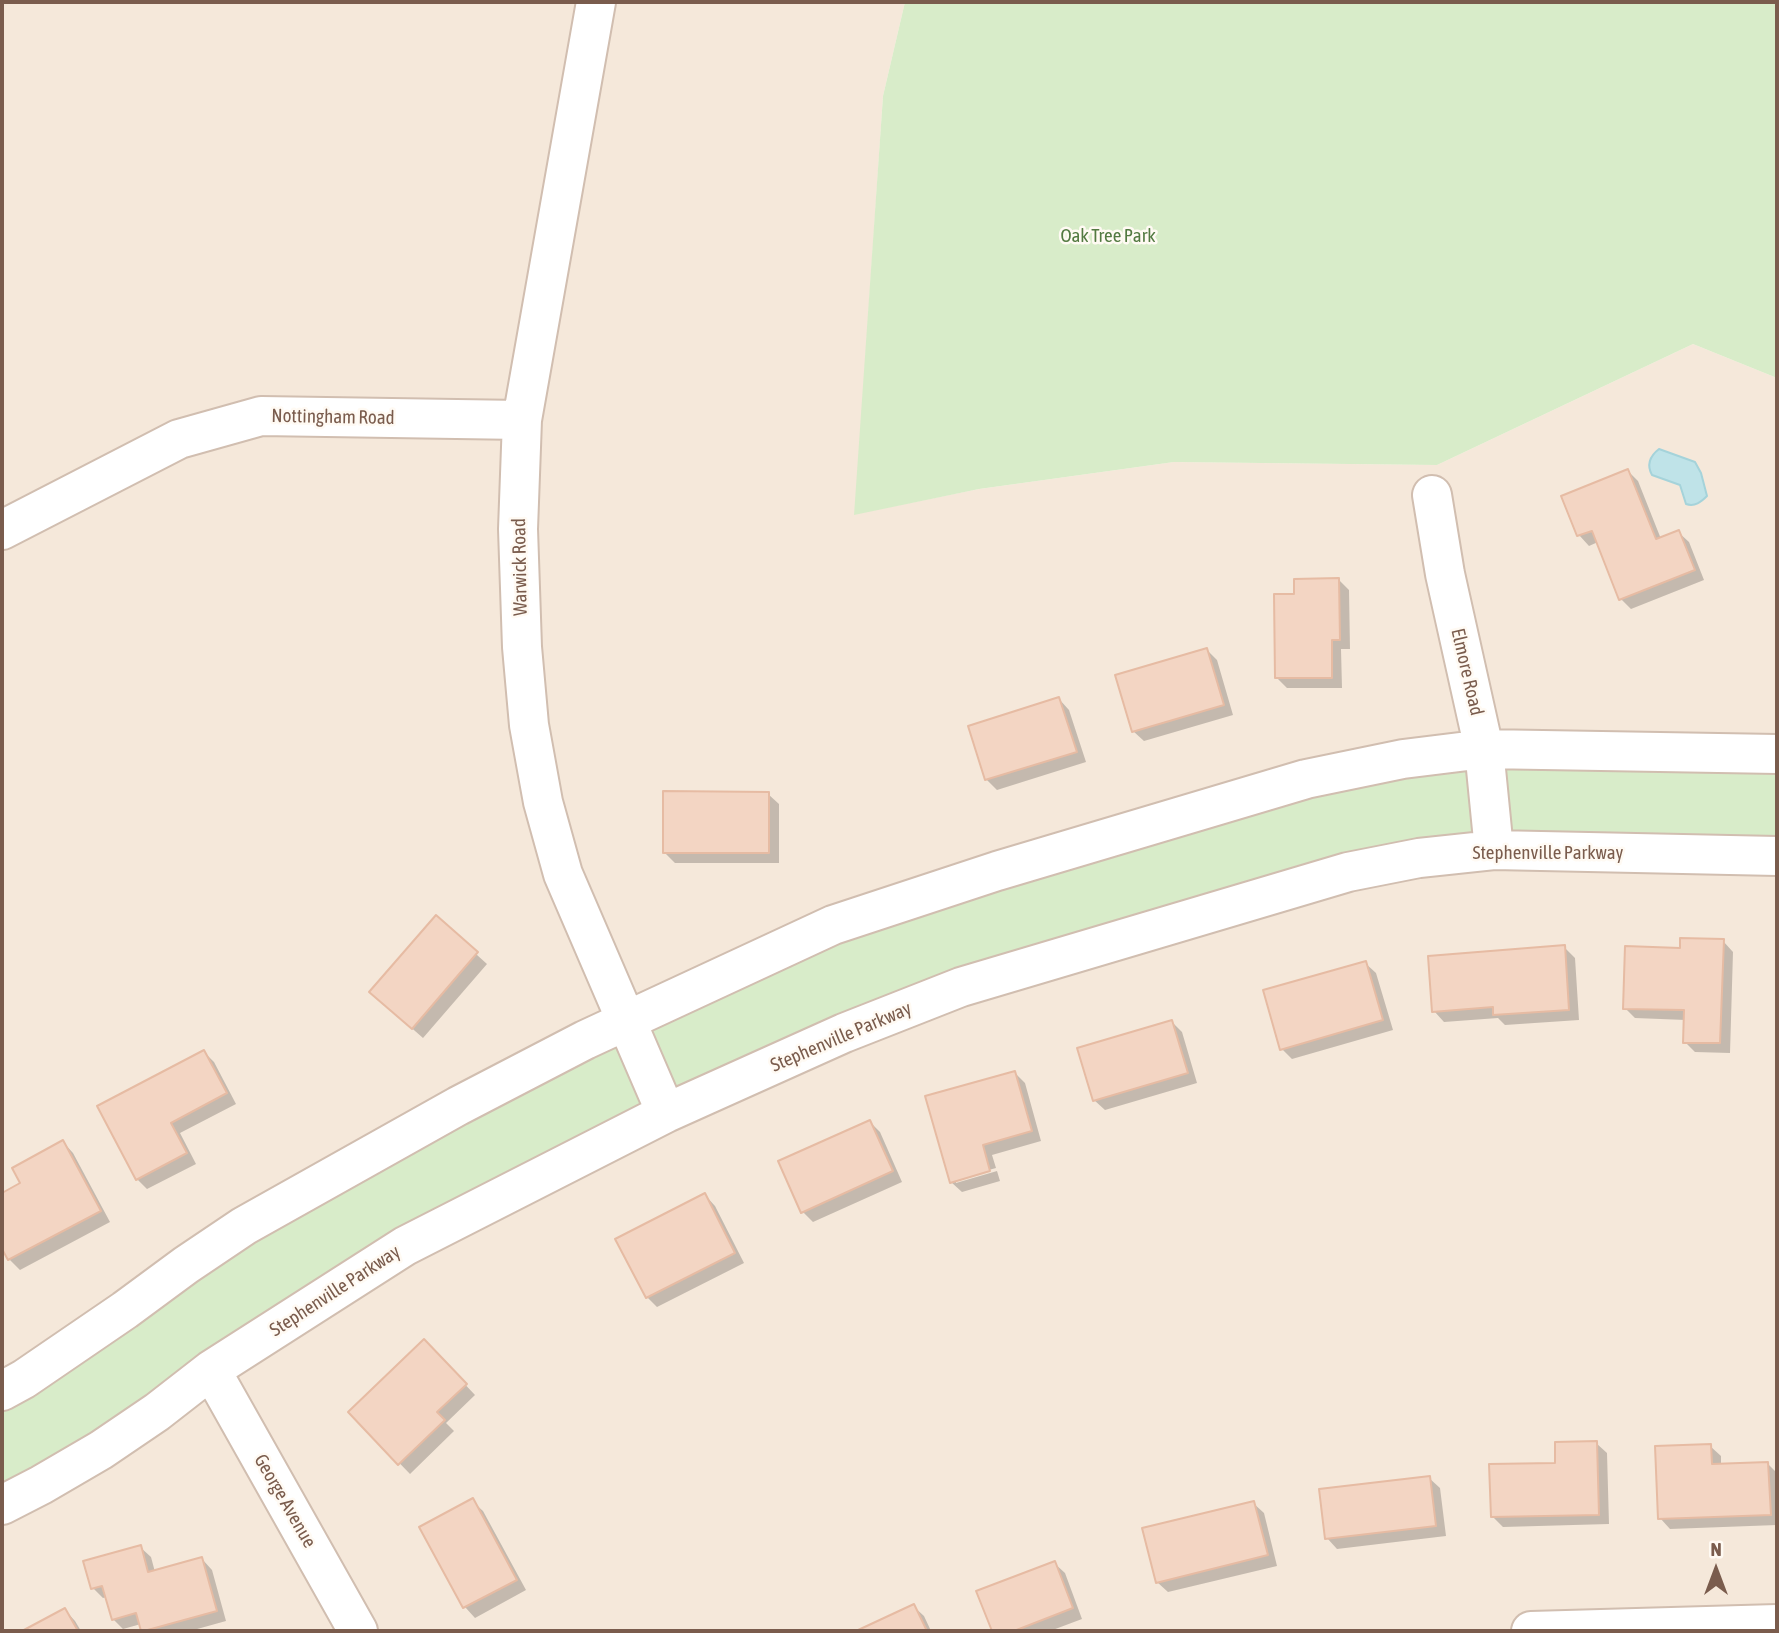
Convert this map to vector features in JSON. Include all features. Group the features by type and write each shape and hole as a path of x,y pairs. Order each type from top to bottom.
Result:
{"street":[{"name":"Warwick Road","path":"596,2 522,420 518,529 522,648 528,725 543,802 563,874 666,1113"},
{"name":"Nottingham Road","path":"2,530 179,439 261,416 522,420"},
{"name":"Elmore Road","path":"1432,495 1445,574 1484,749 1493,850"},
{"path":"2,1391 24,1379 244,1227 458,1106 584,1040 833,925 997,871 1306,779 1403,759 1484,749 1777,754"},
{"name":"Stephenville Parkway","path":"2,1505 101,1450 157,1412 211,1370 405,1246 666,1113 844,1034 961,987 1348,872 1419,858 1493,850 1777,856"},
{"name":"George Avenue","path":"211,1370 358,1631"},
{"path":"1531,1631 1777,1624"}],"shaded area":[{"path":"2,2 905,2 883,96 855,514 979,489 1174,462 1437,465 1693,344 1777,378 1777,1631 2,1631"}],"green space":[{"name":"Oak Tree Park","path":"905,2 1777,2 1777,378 1693,344 1437,465 1174,462 979,489 854,515 883,96"},
{"path":"1777,754 1777,856 1494,850 961,987 666,1113 2,1505 2,1391 186,1265 833,925 1403,759"}],"water":[{"path":"1659,449 1695,462 1707,496 1695,504 1686,504 1680,485 1652,475 1650,461"}],"building":[{"path":"1628,469 1656,539 1679,530 1695,570 1619,600 1592,531 1577,536 1561,496"},
{"path":"1339,578 1340,640 1332,640 1332,678 1275,678 1274,594 1294,594 1294,579"},
{"path":"1207,648 1224,705 1132,732 1115,675"},
{"path":"1059,697 1077,752 985,780 968,726"},
{"path":"663,791 769,792 769,853 663,853"},
{"path":"436,915 478,952 412,1029 369,992"},
{"path":"1680,938 1724,939 1720,1043 1683,1043 1684,1010 1623,1009 1625,946 1680,948"},
{"path":"1565,945 1569,1010 1493,1015 1493,1007 1432,1012 1428,956"},
{"path":"1366,961 1383,1020 1280,1050 1263,990"},
{"path":"1172,1020 1188,1073 1093,1101 1077,1048"},
{"path":"204,1050 227,1093 171,1123 187,1153 136,1180 97,1106"},
{"path":"1015,1071 1032,1131 983,1145 990,1171 950,1183 925,1096"},
{"path":"870,1120 893,1171 801,1213 778,1161"},
{"path":"63,1140 101,1211 8,1260 2,1249 2,1193 20,1183 12,1168"},
{"path":"705,1193 735,1253 646,1298 615,1239"},
{"path":"424,1339 467,1384 437,1412 445,1420 398,1465 348,1412"},
{"path":"1597,1441 1599,1515 1491,1517 1489,1464 1555,1463 1555,1442"},
{"path":"1711,1444 1712,1464 1768,1462 1771,1515 1658,1519 1655,1446"},
{"path":"1430,1476 1436,1526 1325,1539 1319,1489"},
{"path":"473,1498 517,1580 463,1608 419,1527"},
{"path":"1254,1501 1268,1555 1156,1583 1142,1528"},
{"path":"141,1545 148,1572 202,1557 217,1611 144,1631 141,1631 136,1613 112,1620 102,1586 91,1589 83,1561"},
{"path":"1055,1561 1073,1608 1014,1631 992,1631 976,1591"},
{"path":"914,1604 927,1631 856,1631"},
{"path":"65,1608 78,1631 22,1631"}]}
